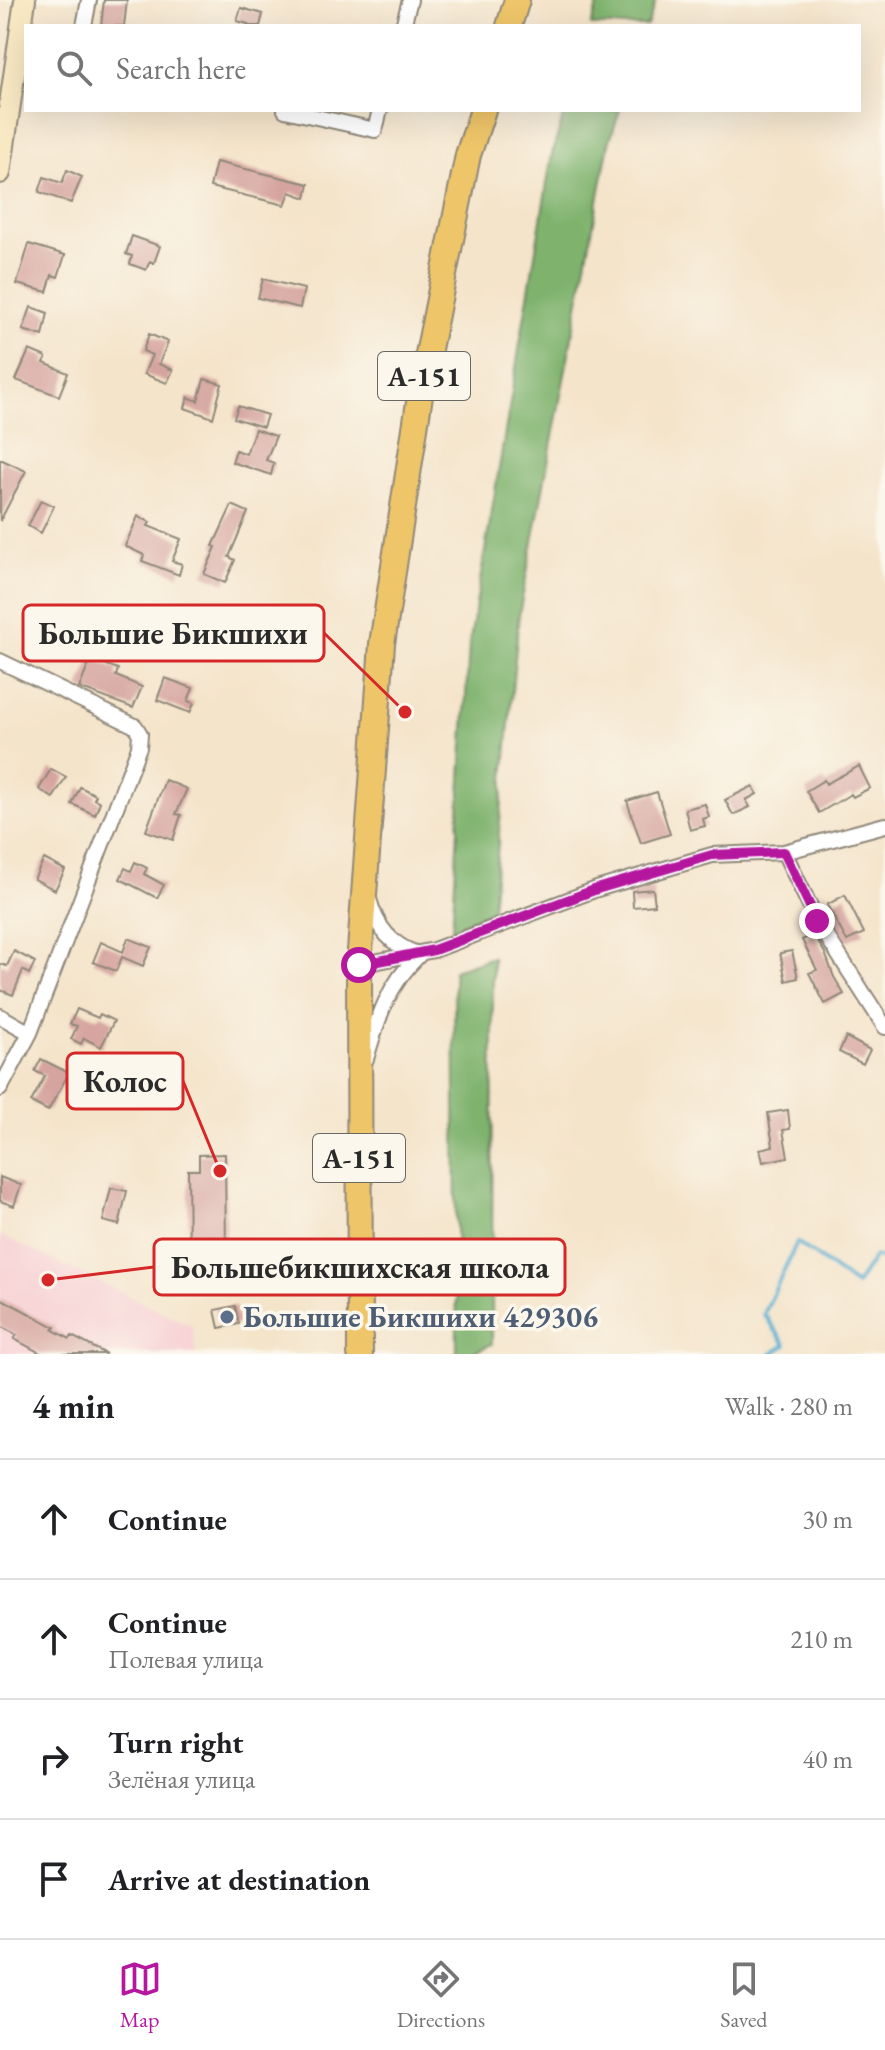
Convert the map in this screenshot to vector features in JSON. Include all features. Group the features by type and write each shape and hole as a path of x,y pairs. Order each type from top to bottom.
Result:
{"highway":[{"path":"510,24 517,0"},
{"name":"А-151","path":"360,1354 359,965 382,644 421,389 468,155 482,112"}],"street":[{"path":"0,173 22,50 25,0"},
{"path":"84,24 89,0"},
{"path":"404,24 410,0"},
{"path":"294,112 375,130 380,112"},
{"path":"0,661 135,726 140,734 139,747 30,1033 0,1089"},
{"path":"359,965 419,954 597,889 712,855 784,852 885,825"},
{"path":"784,852 817,921 885,1027"},
{"path":"365,879 372,912 391,941 402,949 419,954"},
{"path":"359,1087 381,1006 404,969 419,954"},
{"path":"0,1016 30,1033"}],"shaded area":[{"path":"0,1235 192,1326 196,1354 0,1354"}],"green space":[{"path":"599,0 656,0 648,24 592,24"},
{"path":"564,112 619,112 609,143 519,615 492,910 452,929 469,646 552,154"},
{"path":"493,957 492,1344 469,1354 457,1354 454,970"}],"building":[{"path":"104,0 127,0 124,24 101,24"},
{"path":"241,8 263,14 260,24 237,21"},
{"path":"216,162 309,184 306,198 290,192 285,205 210,187"},
{"path":"67,170 82,177 71,203 39,192 44,177 62,183"},
{"path":"132,236 160,246 154,263 150,261 146,270 130,264 132,256 126,254"},
{"path":"29,244 65,255 58,277 52,275 47,292 17,284"},
{"path":"263,279 304,289 300,308 258,298"},
{"path":"31,307 48,313 43,336 23,330"},
{"path":"149,334 168,342 159,364 173,370 167,383 144,374 152,355 143,351"},
{"path":"29,350 46,357 44,363 68,373 59,396 16,380"},
{"path":"204,379 222,384 213,418 185,408 188,397 198,401"},
{"path":"238,406 267,415 263,427 234,418"},
{"path":"255,429 276,436 266,460 274,463 271,475 232,462 236,450 246,454"},
{"path":"0,459 26,471 0,521"},
{"path":"41,500 54,506 41,533 28,526"},
{"path":"232,505 248,512 229,557 235,560 225,583 204,574"},
{"path":"138,516 150,522 148,526 181,539 172,561 182,564 179,575 142,561 144,555 125,546"},
{"path":"91,659 118,669 116,676 142,687 133,708 79,688"},
{"path":"165,678 193,688 188,701 194,703 190,713 157,700"},
{"path":"859,766 870,788 853,797 851,794 819,813 806,791"},
{"path":"51,769 66,777 53,798 39,789"},
{"path":"165,780 187,789 176,814 181,815 173,840 146,831"},
{"path":"753,786 757,794 746,800 750,807 733,815 725,800"},
{"path":"80,787 96,795 94,799 100,802 95,815 72,804"},
{"path":"657,792 670,834 641,843 627,801"},
{"path":"705,804 709,817 703,819 705,826 690,830 685,809"},
{"path":"44,859 65,870 55,890 34,879"},
{"path":"135,862 147,868 144,874 164,885 157,898 120,879 125,868 131,871"},
{"path":"653,889 655,905 633,907 632,891"},
{"path":"845,895 864,933 847,941 827,905"},
{"path":"813,934 844,994 825,1004 809,973 817,970 802,940"},
{"path":"128,938 151,947 143,966 122,957 116,971 93,962 101,942 123,952"},
{"path":"14,951 35,962 29,974 23,970 13,995 0,990 0,964 7,966"},
{"path":"792,951 798,978 786,981 780,953"},
{"path":"77,1009 114,1021 101,1047 84,1038 81,1044 71,1039 77,1026 70,1024"},
{"path":"846,1037 870,1050 863,1064 839,1052"},
{"path":"41,1059 69,1073 48,1111 31,1102 45,1076 35,1071"},
{"path":"788,1110 790,1129 783,1130 788,1157 763,1162 760,1149 773,1146 768,1113"},
{"path":"225,1154 226,1254 189,1251 188,1170 199,1170 199,1155"},
{"path":"0,1177 21,1185 14,1206 0,1201"},
{"path":"111,1188 127,1191 119,1225 103,1221"},
{"path":"0,1298 55,1327 53,1330 70,1339 72,1336 106,1354 42,1354 14,1339 17,1335 0,1326"},
{"name":"Большие Бикшихи 429306","path":"235,1306 239,1324 219,1328 215,1310"}],"waterway":[{"path":"771,1354 786,1345 764,1314 797,1242 856,1285 875,1256 885,1261"}],"place":[{"name":"Большие Бикшихи","path":"405,712"},
{"name":"Колос","path":"220,1171"},
{"name":"Большебикшихская школа","path":"48,1280"},
{"name":"Большие Бикшихи 429306","path":"227,1317"}],"route":[{"path":"359,965 434,950 597,889 712,855 784,852 817,921"}]}
